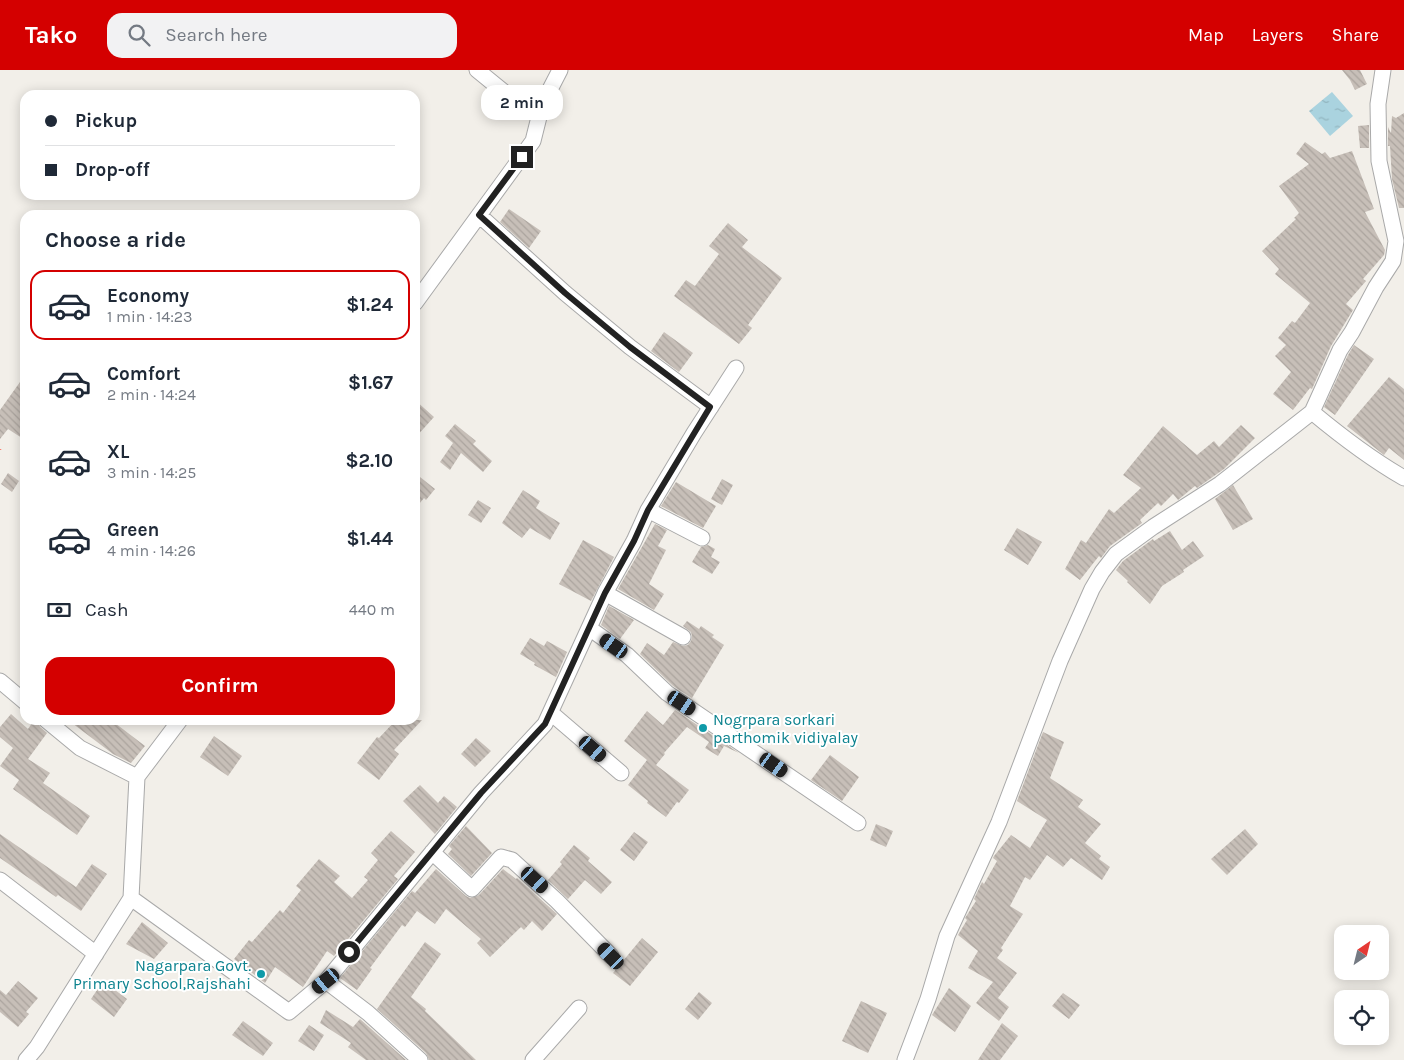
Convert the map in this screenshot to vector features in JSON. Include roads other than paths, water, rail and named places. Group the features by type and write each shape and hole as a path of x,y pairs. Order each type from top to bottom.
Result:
{"street":[{"path":"477,70 510,98 542,105"},
{"path":"420,296 533,141 542,105 560,70"},
{"path":"905,1060 928,999 947,936 999,822 1060,661 1092,589 1102,572 1116,554 1153,526 1220,484 1312,412 1340,350 1393,261 1396,241 1379,161 1378,104 1383,70"},
{"path":"479,215 565,293 630,347 710,407"},
{"path":"131,898 289,1012 326,981 481,793 545,724 552,713 605,593 634,541 648,510 710,407 736,368"},
{"path":"1312,412 1361,451 1404,478"},
{"path":"648,510 702,538"},
{"path":"605,593 683,637"},
{"path":"590,628 627,655 667,693 858,823"},
{"path":"0,681 20,698"},
{"path":"552,713 621,774"},
{"path":"52,725 80,748 136,777"},
{"path":"26,1060 37,1047 131,898 136,777 176,725"},
{"path":"432,852 472,889 501,857 512,860 557,901 611,956"},
{"path":"0,880 96,954"},
{"path":"326,981 368,1013 420,1060"},
{"path":"532,1060 578,1008"}],"water":[{"path":"1332,92 1353,116 1330,136 1309,111"}],"place":[{"name":"Nogrpara sorkari parthomik vidiyalay","path":"703,728"},
{"name":"Nagarpara Govt. Primary School,Rajshahi","path":"261,974"}]}
